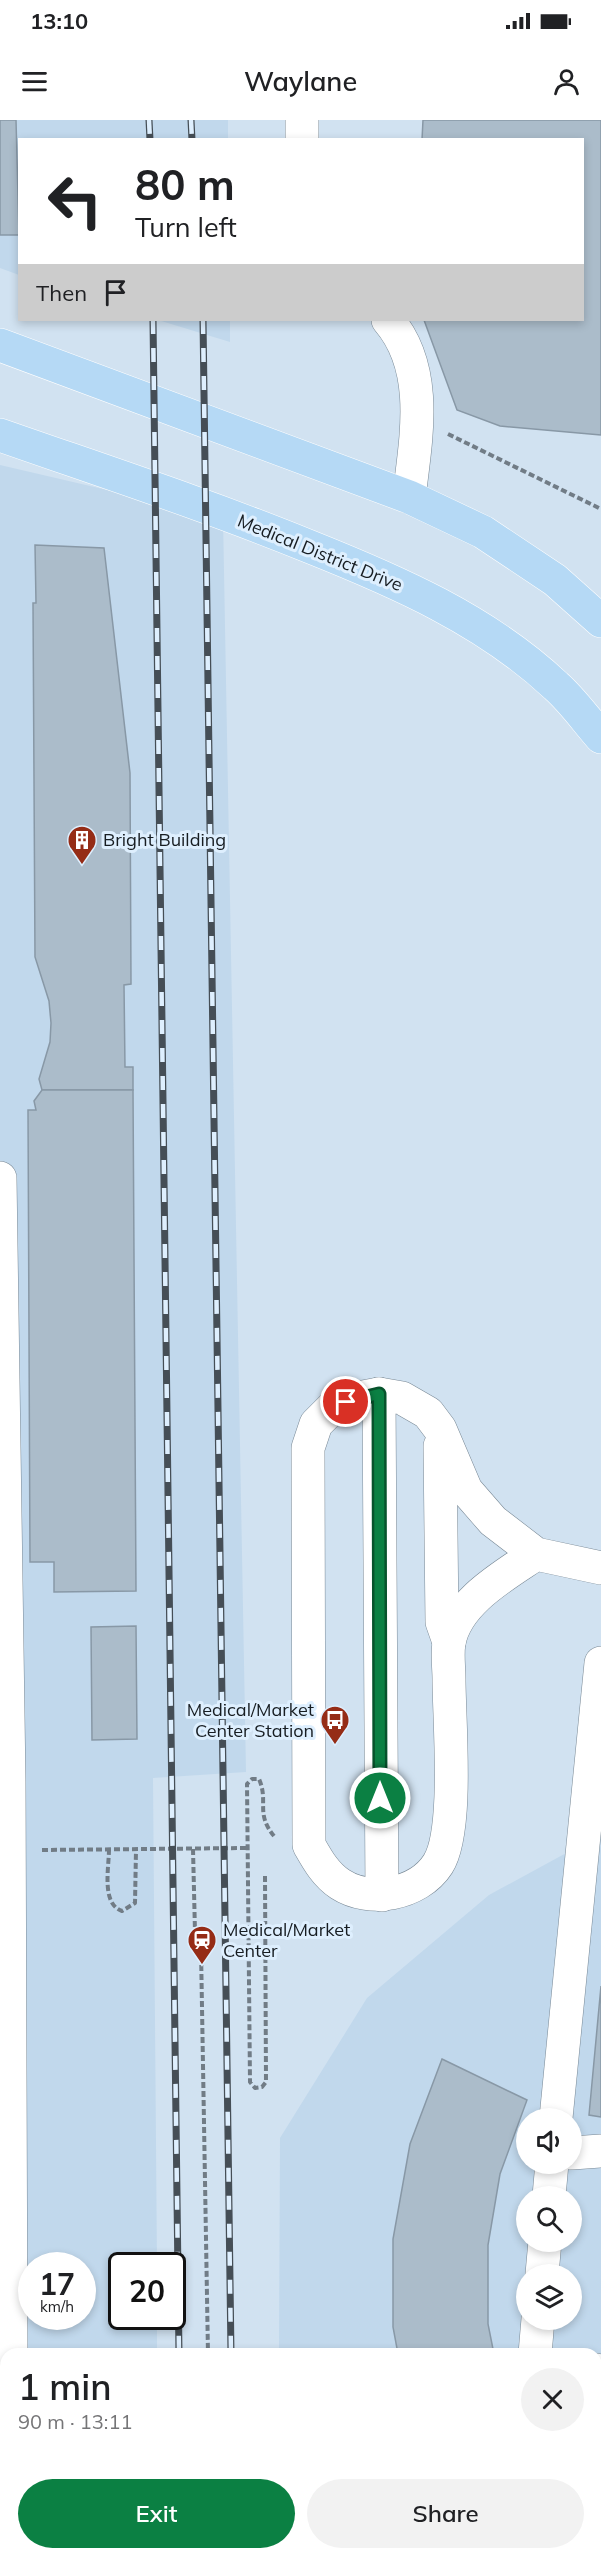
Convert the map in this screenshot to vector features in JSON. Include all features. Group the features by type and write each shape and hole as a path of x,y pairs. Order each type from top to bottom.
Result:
{"main road":[{"path":"0,345 409,497 483,532 555,580 601,621"},
{"name":"Medical District Drive","path":"0,435 248,522 415,592 476,625 510,648 557,686 601,737"}],"street":[{"path":"302,120 302,138"},
{"path":"389,321 398,331 411,356 415,381 417,418 409,497"},
{"path":"0,1178 11,2348"},
{"path":"440,1429 442,1622 449,1642 449,1814 445,1846 437,1865 420,1881 399,1892 381,1895 357,1892 339,1884 320,1865 309,1845 308,1448 316,1424 334,1406 379,1394 402,1398 428,1413 440,1429 466,1490 493,1521 536,1554 601,1568"},
{"path":"379,1394 381,1895"},
{"path":"449,1642 465,1609 495,1581 536,1554"},
{"path":"557,2108 595,1777 601,1663"},
{"path":"582,2152 601,2151"},
{"path":"536,2348 537,2330"}],"path":[{"path":"417,418 601,509"},
{"path":"265,1876 266,2082 262,2088 255,2088 250,2082 247,1784 252,1779 259,1779 262,1787 264,1824 280,1844"},
{"path":"42,1850 248,1848"},
{"path":"193,1849 195,1932 201,1949 208,2348"},
{"path":"109,1850 109,1901 115,1908 122,1911 135,1903 136,1850"}],"shaded area":[{"path":"0,120 228,120 228,138 18,138 18,275 0,268"},
{"path":"161,321 230,321 230,342"},
{"path":"0,465 223,517 246,1772 153,1778 157,2252 108,2252 108,2330 157,2330 157,2348 0,2348"},
{"path":"601,1834 601,2348 279,2348 280,2138 367,1998 489,1895"}],"building":[{"path":"0,120 16,120 18,235 0,235"},
{"path":"423,120 601,120 601,435 500,426 457,410 424,321 584,321 584,138 422,138"},
{"name":"Bright Building","path":"35,545 104,548 130,773 131,984 124,985 125,1067 133,1067 133,1090 42,1090 39,1079 50,1042 51,1023 49,1001 35,957 33,603 36,603"},
{"path":"42,1090 133,1090 136,1591 54,1592 54,1562 30,1562 28,1110 36,1110 34,1101"},
{"path":"136,1626 137,1739 92,1740 91,1627"},
{"path":"601,1986 601,2117 589,2115"},
{"path":"442,2059 527,2100 524,2108 516,2108 516,2130 500,2174 488,2245 488,2324 493,2348 397,2348 393,2327 393,2239 410,2144"}],"railway":[{"path":"149,120 150,138"},
{"path":"191,120 192,138"},
{"path":"153,321 179,2348"},
{"path":"203,321 231,2348"}],"place":[{"name":"Bright Building","path":"82,866"},
{"name":"Medical/Market Center Station","path":"335,1746"},
{"name":"Medical/Market Center","path":"202,1966"}],"route":[{"path":"346,1402 379,1394 380,1798"}]}
